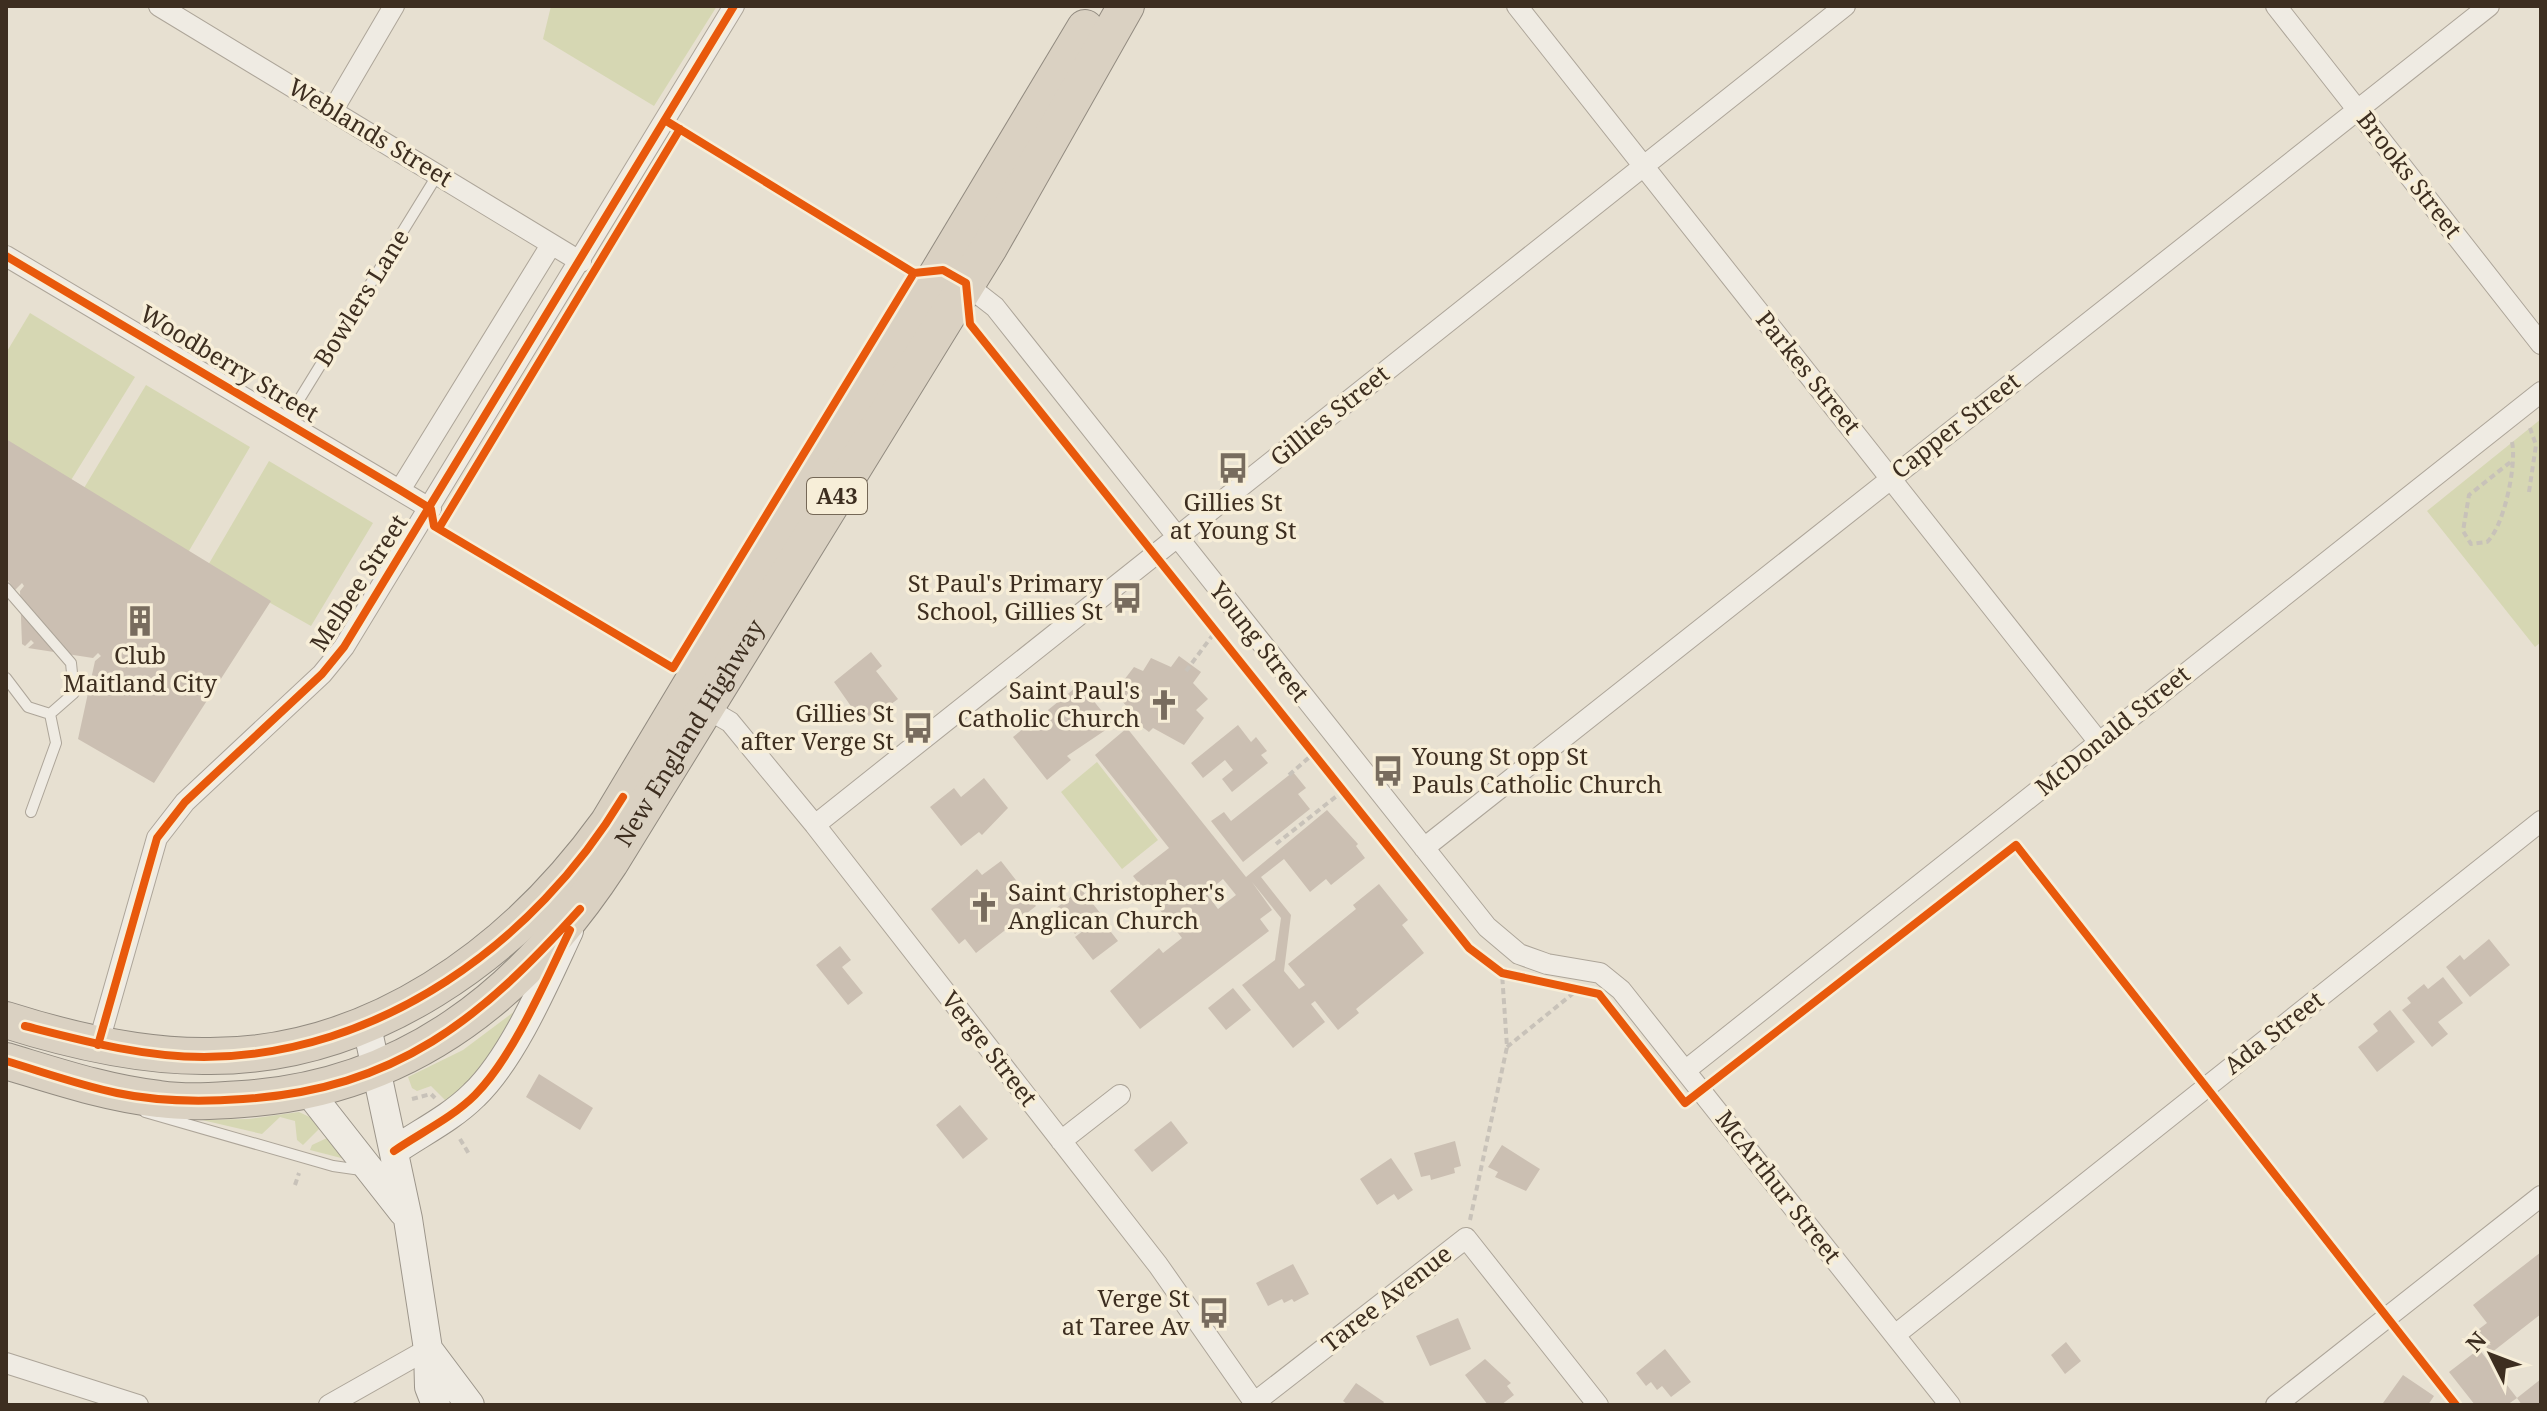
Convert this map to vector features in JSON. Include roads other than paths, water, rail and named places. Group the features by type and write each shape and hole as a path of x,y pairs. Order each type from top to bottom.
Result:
{"highway":[{"name":"New England Highway","path":"6,1061 118,1093 196,1102 308,1091 377,1071 421,1050 492,1000 580,909 706,708 955,276 1098,6"},
{"name":"New England Highway","path":"6,1020 98,1045 205,1057 283,1048 331,1037 418,998 494,948 570,874 615,810 1126,6"}],"main road":[{"path":"394,1151 474,1095 490,1077 539,994 580,909"},
{"path":"366,1022 408,1219 428,1349 428,1378 436,1405"},
{"path":"308,1091 408,1219"},
{"path":"428,1349 470,1405"}],"street":[{"name":"Weblands Street","path":"159,6 581,262"},
{"path":"333,110 394,6"},
{"name":"Melbee Street","path":"98,1045 157,838 185,802 333,662 431,509 734,6"},
{"name":"Parkes Street","path":"1517,6 2098,741"},
{"name":"Gillies Street","path":"815,825 1845,6"},
{"name":"Brooks Street","path":"2276,6 2541,344"},
{"name":"Capper Street","path":"1424,848 2489,6"},
{"name":"Melbee Street","path":"400,490 551,245"},
{"name":"Woodberry Street","path":"6,256 431,509"},
{"name":"Young Street","path":"955,276 995,307 1487,927 1519,954 1547,964 1600,973"},
{"name":"McDonald Street","path":"1686,1070 2541,392"},
{"name":"Verge Street","path":"706,708 730,722 815,825 1158,1265 1255,1404"},
{"name":"Ada Street","path":"1895,1335 2541,821"},
{"name":"McArthur Street","path":"1600,973 1621,990 1686,1070 1950,1405"},
{"path":"1061,1141 1120,1095"},
{"path":"2276,1405 2541,1196"},
{"name":"Taree Avenue","path":"1255,1404 1466,1238 1598,1405"},
{"path":"329,1405 428,1349"},
{"path":"6,1363 138,1405"}],"lane":[{"name":"Bowlers Lane","path":"286,421 438,174"},
{"path":"6,588 71,663 74,693 50,714"},
{"path":"6,678 28,707 50,714"},
{"path":"31,812 56,743 50,714"},
{"path":"76,1082 161,1119 333,1166 371,1172"}],"place":[{"name":"Gillies St at Young St","path":"1233,468"},
{"name":"St Paul's Primary School, Gillies St","path":"1127,598"},
{"name":"Club Maitland City","path":"140,621"},
{"name":"Saint Paul's Catholic Church","path":"1164,705"},
{"name":"Gillies St after Verge St","path":"918,728"},
{"name":"Young St opp St Pauls Catholic Church","path":"1388,771"},
{"name":"Saint Christopher's Anglican Church","path":"984,907"},
{"name":"Verge St at Taree Av","path":"1214,1313"}]}
